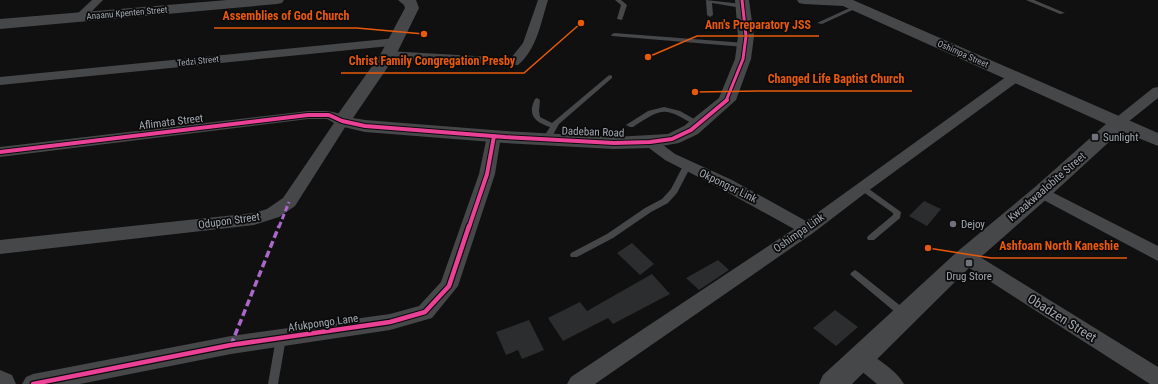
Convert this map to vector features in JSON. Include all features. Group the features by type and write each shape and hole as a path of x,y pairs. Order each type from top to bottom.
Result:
{"street":[{"path":"80,17 98,0"},
{"name":"Anaanu Kpenten Street","path":"1,25 277,0"},
{"name":"Tedzi Street","path":"0,81 392,49 514,62 520,59 528,44 543,0"},
{"name":"Oshimpa Street","path":"804,0 851,3 1158,140"},
{"name":"Odupon Street","path":"0,247 254,219 274,213 289,202 342,121 392,49 412,8 410,1"},
{"name":"Dadeban Road","path":"342,121 365,126 494,136 550,133 614,143 650,142 672,138 691,130 727,100 742,59 745,45 746,36 742,3"},
{"name":"Oshimpa Link","path":"578,384 808,228 862,187 1015,77"},
{"name":"Kwaakwaalobite Street","path":"833,384 861,359 966,257 1042,192 1118,123 1158,91"},
{"name":"Aflimata Street","path":"0,152 308,115 329,115 342,121"},
{"name":"Afukpongo Lane","path":"33,384 231,345 390,322 425,312 448,286 487,174 494,136"},
{"name":"Okpongor Link","path":"650,142 670,157 726,184 808,228"},
{"path":"1042,192 1158,254"},
{"name":"Obadzen Street","path":"966,257 1158,378"},
{"path":"861,359 893,384"}],"lane":[{"path":"618,0 624,4 620,19"},
{"path":"1029,0 1062,13"},
{"path":"710,15 709,1 742,3"},
{"path":"820,23 851,3"},
{"path":"614,35 745,45"},
{"path":"537,100 534,112 536,117 550,133 610,77"},
{"path":"630,125 655,109 664,107 671,108 699,124"},
{"path":"574,255 610,236 670,197 687,166"},
{"path":"862,187 897,212 897,216 871,238"},
{"path":"855,274 905,315"},
{"path":"273,384 281,338"}],"building":[{"path":"924,201 941,209 927,226 909,216"},
{"path":"632,243 654,264 640,275 617,253"},
{"path":"718,260 729,270 699,290 686,278"},
{"path":"652,274 670,294 613,324 608,318 563,341 548,318 580,302 587,311"},
{"path":"835,310 858,327 836,346 813,328"},
{"path":"529,320 544,350 522,359 518,350 506,355 496,332"}],"marked path":[{"path":"231,345 289,202"}],"cycle path":[{"path":"0,152 308,115 329,115 342,121 365,126 505,137 614,143 650,142 672,139 691,130 727,100 743,59 746,36 742,0"},
{"path":"33,384 231,345 390,322 425,312 449,286 487,174 494,136"}],"place":[{"name":"Christ Family Congregation Presby","path":"581,23"},
{"name":"Assemblies of God Church","path":"424,34"},
{"name":"Ann's Preparatory JSS","path":"648,57"},
{"name":"Changed Life Baptist Church","path":"695,92"},
{"name":"Sunlight","path":"1095,137"},
{"name":"Dejoy","path":"953,224"},
{"name":"Ashfoam North Kaneshie","path":"928,248"},
{"name":"Drug Store","path":"969,263"}]}
